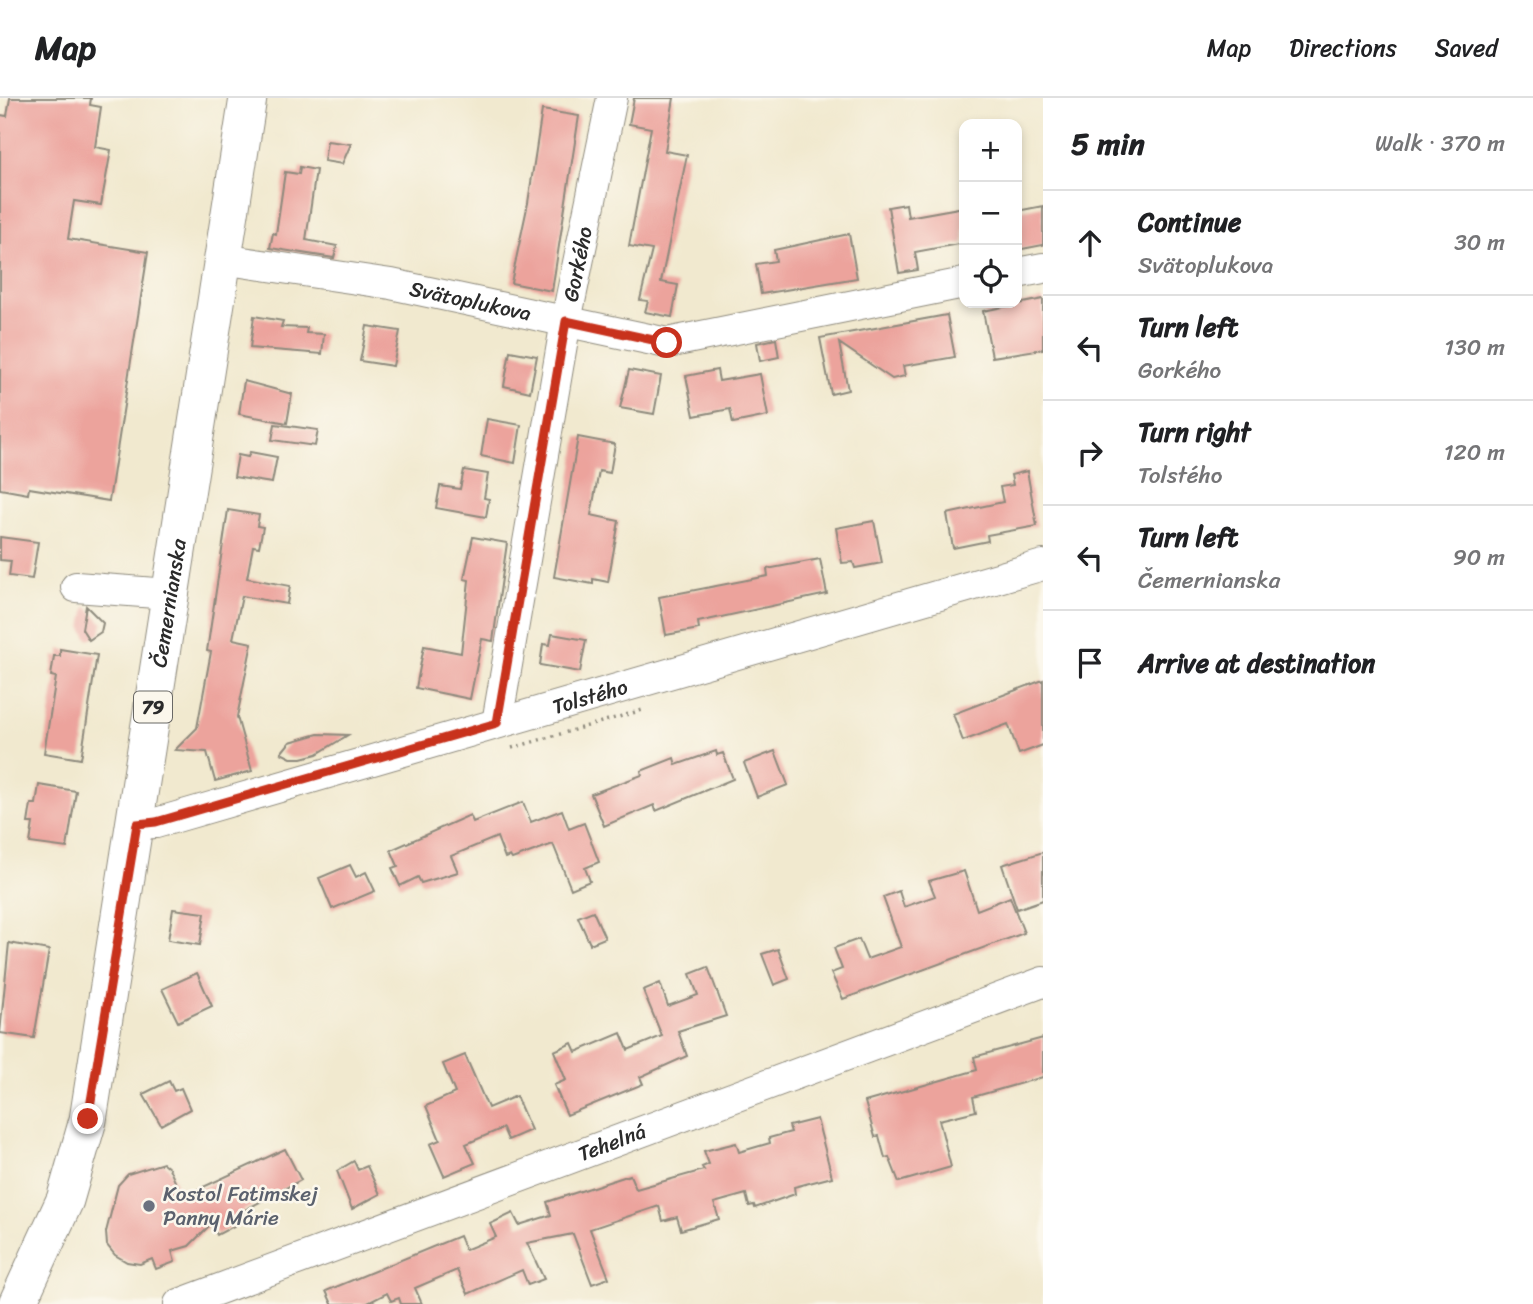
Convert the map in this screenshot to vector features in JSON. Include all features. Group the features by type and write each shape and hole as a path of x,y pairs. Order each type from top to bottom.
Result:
{"main road":[{"name":"Čemernianska","path":"18,1304 65,1200 80,1155 137,824 169,594 248,98"}],"street":[{"name":"Gorkého","path":"497,723 566,321 611,98"},
{"name":"Svätoplukova","path":"222,259 391,284 667,343 959,284"},
{"path":"1022,272 1043,268"},
{"name":"Tolstého","path":"137,824 156,822 1043,565"},
{"path":"76,587 169,594"},
{"name":"Tehelná","path":"179,1304 1043,982"}],"building":[{"path":"10,98 91,98 90,105 101,107 95,147 111,150 101,205 74,201 68,239 148,252 109,501 29,488 28,494 0,489 0,115 7,116"},
{"path":"634,98 674,98 665,151 687,155 661,282 678,285 672,317 645,312 648,301 640,300 652,250 629,246 651,128 629,124"},
{"path":"542,110 579,116 552,291 511,283 528,203"},
{"path":"327,141 351,144 342,164 324,161"},
{"path":"300,167 316,170 306,240 337,246 334,258 270,248 273,233 276,234 285,172 299,174"},
{"path":"906,204 908,217 959,208 959,244 915,252 918,270 899,273 888,207"},
{"path":"1043,206 1043,245 1022,249 1022,210"},
{"path":"849,234 857,278 761,294 756,264 776,261 774,250"},
{"path":"1043,299 1043,349 992,357 983,311 1022,308 1022,303"},
{"path":"947,315 955,357 903,366 905,376 892,379 839,343 848,390 831,394 820,338"},
{"path":"254,316 283,321 281,327 307,328 306,333 324,334 322,354 250,348"},
{"path":"367,326 400,331 393,366 360,361"},
{"path":"776,339 779,357 760,361 757,343"},
{"path":"510,351 537,356 530,392 504,386"},
{"path":"629,370 661,376 654,414 620,408"},
{"path":"717,370 719,381 760,374 768,416 733,423 730,409 694,416 686,376"},
{"path":"244,381 292,394 287,423 239,414"},
{"path":"487,419 521,425 515,463 481,456"},
{"path":"275,424 318,430 315,446 272,440"},
{"path":"578,437 615,444 610,473 599,471 591,515 619,521 608,582 593,579 593,584 554,577"},
{"path":"250,452 277,457 272,483 234,477 238,455 248,457"},
{"path":"464,470 488,474 484,498 489,499 486,517 436,508 440,486 460,489"},
{"path":"1027,471 1037,526 987,535 988,541 953,548 947,514 1003,502 1000,487 1013,485 1011,475"},
{"path":"228,510 259,515 257,526 263,527 259,547 253,546 247,578 290,586 287,604 242,596 233,639 252,643 237,717 252,771 215,781 207,752 175,750 197,728 211,652 207,651"},
{"path":"874,521 882,563 855,568 853,562 842,563 836,528"},
{"path":"0,537 38,542 32,579 9,576 11,561 0,560"},
{"path":"473,537 507,543 493,641 482,639 470,699 416,688 424,646 461,653 469,580 464,579"},
{"path":"820,559 827,594 698,622 699,629 666,635 659,597 768,576 767,569"},
{"path":"86,606 103,623 101,632 89,640 82,629"},
{"path":"552,634 586,640 580,672 540,665 543,644 550,645"},
{"path":"60,649 97,655 81,759 44,753 56,677 51,676 54,656 60,656"},
{"path":"1043,680 1043,745 1019,754 1008,724 963,741 953,714"},
{"path":"318,734 348,735 317,754 291,758 281,753 290,742"},
{"path":"716,751 717,755 723,753 733,779 656,811 654,805 604,826 591,794 642,775 641,771 674,758 676,765"},
{"path":"775,751 788,785 757,797 744,763"},
{"path":"39,785 76,791 67,848 30,843 33,823 28,823 31,804 36,804"},
{"path":"523,802 531,822 562,810 569,829 584,823 599,862 585,868 590,881 571,889 553,844 512,859 510,856 505,858 497,837 451,856 458,872 421,883 418,877 400,886 392,868 398,866 391,850 470,815 473,822"},
{"path":"1043,852 1043,900 1017,909 1002,865"},
{"path":"350,865 356,877 366,872 375,891 332,909 319,878"},
{"path":"964,871 977,910 1010,897 1024,933 843,999 831,973 842,969 834,948 859,939 867,959 901,947 883,897 899,891 904,907 935,896 929,881"},
{"path":"173,909 205,913 200,945 168,940"},
{"path":"593,911 605,938 590,944 578,917"},
{"path":"9,943 49,950 34,1038 0,1033"},
{"path":"778,949 789,979 774,985 762,954"},
{"path":"708,967 726,1016 678,1031 687,1056 640,1077 643,1084 567,1115 554,1085 566,1080 554,1051 572,1043 576,1052 621,1033 628,1050 662,1036 643,990 660,983 668,1006 698,995 690,974"},
{"path":"197,973 212,1006 178,1022 162,989"},
{"path":"1043,1038 1043,1077 973,1097 976,1111 939,1120 951,1167 899,1182 889,1157 885,1158 879,1136 875,1137 865,1102 977,1070 974,1057"},
{"path":"465,1055 488,1108 516,1096 531,1130 508,1140 503,1128 466,1144 475,1163 444,1176 430,1144 440,1140 426,1106 455,1093 443,1064"},
{"path":"169,1081 174,1091 181,1088 190,1109 161,1125 143,1094"},
{"path":"817,1119 832,1177 794,1187 795,1194 755,1208 754,1205 749,1206 746,1194 714,1203 719,1219 681,1230 677,1217 663,1221 659,1206 590,1229 609,1278 592,1284 573,1234 527,1243 544,1279 528,1285 522,1270 468,1294 457,1270 415,1288 422,1304 401,1304 399,1298 391,1301 387,1293 366,1304 332,1304 326,1291 459,1236 465,1250 496,1237 490,1224 513,1213 519,1225 551,1215 547,1202 630,1175 636,1189 704,1170 702,1167 709,1164 704,1151 736,1143 739,1152 770,1143 769,1138 791,1132 789,1126"},
{"path":"285,1149 301,1180 243,1211 247,1219 217,1235 211,1224 189,1246 172,1251 175,1262 156,1269 152,1259 140,1264 127,1262 115,1255 107,1245 106,1232 118,1185 128,1174 163,1163 169,1168 182,1197"},
{"path":"354,1161 358,1170 367,1166 380,1194 352,1209 337,1171"}],"place":[{"name":"Kostol Fatimskej Panny Márie","path":"149,1206"}],"route":[{"path":"88,1119 137,824 156,822 497,723 566,321 667,343"}]}
